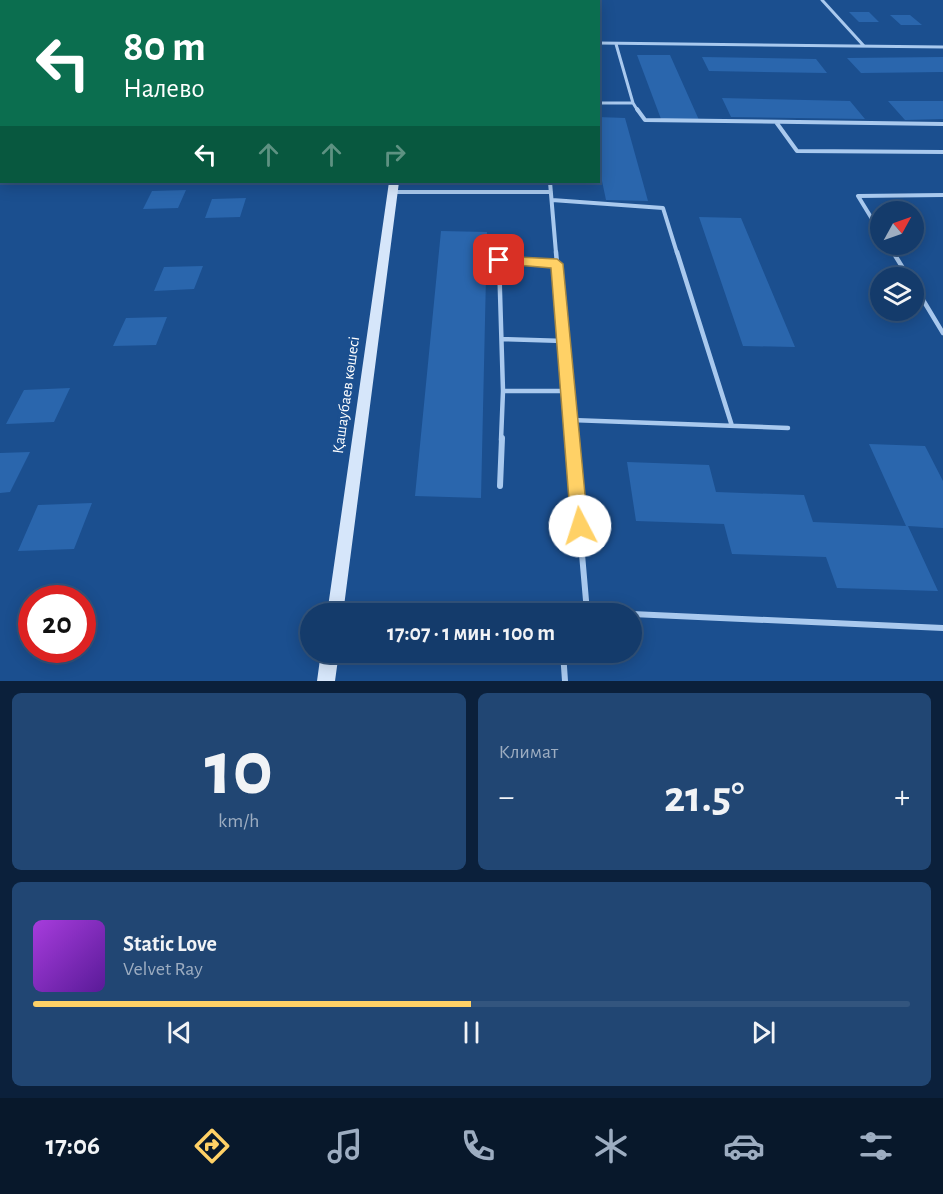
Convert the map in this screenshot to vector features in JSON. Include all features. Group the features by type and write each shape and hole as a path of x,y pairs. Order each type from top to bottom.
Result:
{"street":[{"name":"Қашаубаев көшесі","path":"336,603 393,187"},
{"path":"326,681 328,663"}],"lane":[{"path":"822,0 864,46"},
{"path":"600,43 943,47"},
{"path":"616,44 633,103 645,120 943,124"},
{"path":"600,103 633,103"},
{"path":"776,122 797,151 943,152"},
{"path":"550,183 586,603"},
{"path":"393,187 551,192"},
{"path":"870,216 858,196 943,195"},
{"path":"552,200 663,208 732,426"},
{"path":"500,486 503,391 499,260 557,264"},
{"path":"924,302 943,333"},
{"path":"502,339 564,340"},
{"path":"503,391 568,391"},
{"path":"571,420 788,428"},
{"path":"642,614 943,628"},
{"path":"564,663 565,681"}],"building":[{"path":"849,12 869,12 879,22 859,22"},
{"path":"890,15 910,15 922,25 901,25"},
{"path":"637,55 670,55 699,120 661,119"},
{"path":"702,57 816,59 827,73 709,71"},
{"path":"943,57 943,72 861,73 847,58"},
{"path":"722,98 850,101 865,119 731,117"},
{"path":"888,101 943,101 943,119 905,120"},
{"path":"600,117 625,118 648,201 606,200 600,172"},
{"path":"186,190 178,208 143,209 152,191"},
{"path":"246,198 240,217 205,218 212,199"},
{"path":"699,217 741,218 795,347 743,346"},
{"path":"441,231 487,232 481,498 415,496"},
{"path":"203,266 194,289 154,291 164,267"},
{"path":"167,317 156,345 113,346 126,318"},
{"path":"70,388 54,422 6,424 24,390"},
{"path":"869,444 925,446 943,481 943,528 908,526 938,591 837,588 826,557 732,554 724,524 636,521 627,462 709,465 716,492 804,495 813,522 906,526"},
{"path":"30,452 10,492 0,493 0,453"},
{"path":"92,503 74,549 18,551 38,505"}],"route":[{"path":"499,260 557,264 580,526"}]}
